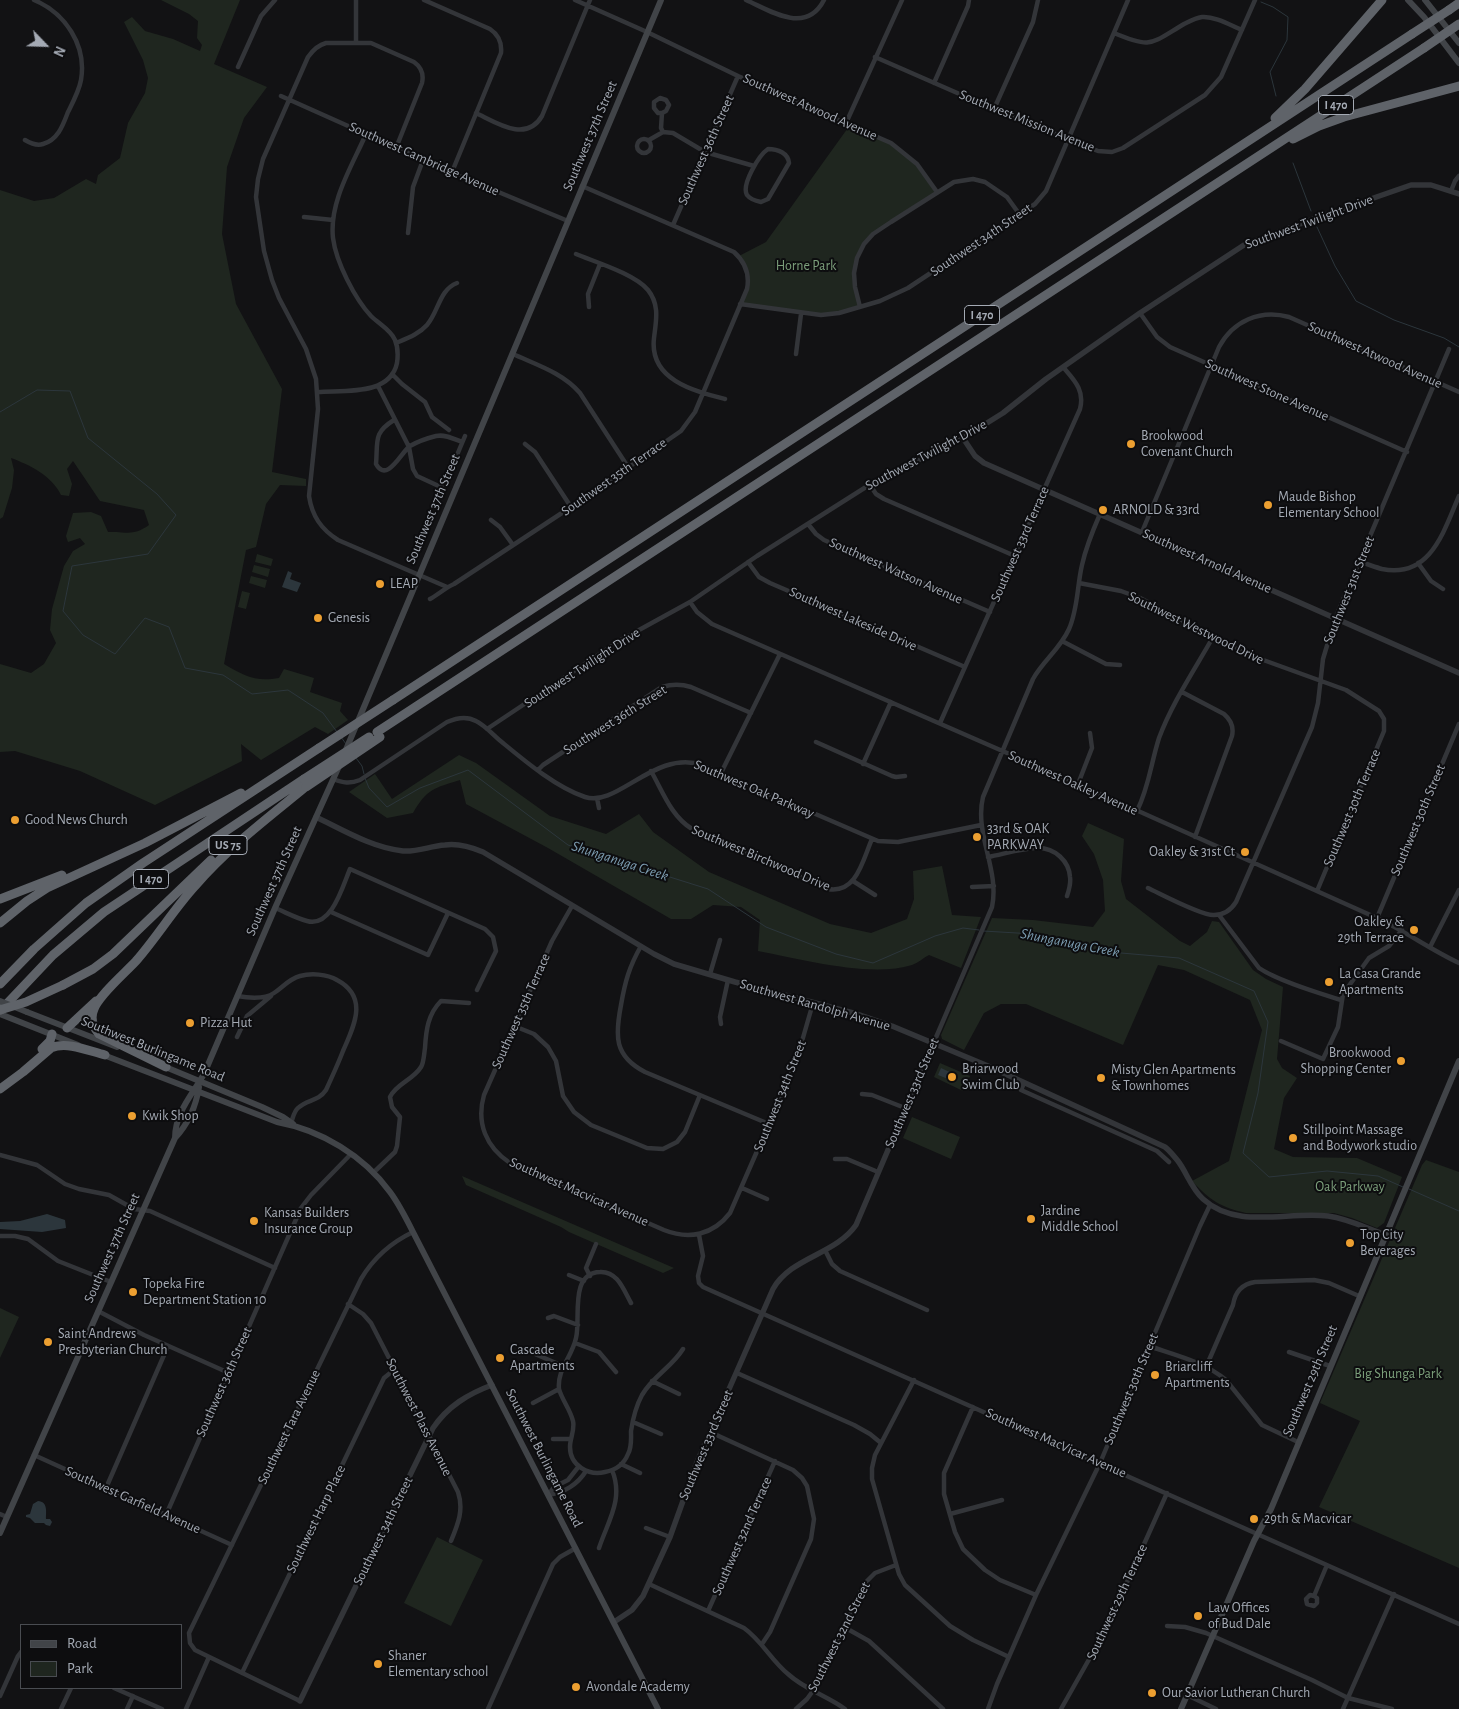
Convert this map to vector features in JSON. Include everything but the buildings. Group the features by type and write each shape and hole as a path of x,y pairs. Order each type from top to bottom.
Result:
{"highway":[{"path":"1239,147 1287,108 1306,89 1382,0"},
{"name":"I 470","path":"0,984 34,949 86,903 143,863 1459,3"},
{"name":"I 470","path":"0,1012 54,955 104,912 140,887 304,785 433,696 1459,24"},
{"path":"1249,162 1298,136 1344,117 1459,86"},
{"path":"67,1028 102,996 136,960 195,886 227,852 304,785"},
{"name":"US 75","path":"0,1012 63,986 93,969 113,954 223,850 304,785"},
{"path":"0,923 27,901 48,888 241,793 256,788"},
{"path":"0,899 159,835"},
{"path":"102,996 93,1010 92,1019 96,1031 104,1037 166,1067"},
{"path":"0,1084 42,1049 50,1041 52,1034"},
{"path":"0,1089 50,1048 55,1046 67,1045 105,1055"}],"main road":[{"name":"Southwest 37th Street","path":"0,1532 175,1138 175,1127 188,1098 196,1090 334,778 661,0"},
{"path":"1408,0 1424,17 1459,63"},
{"path":"1425,0 1459,43"},
{"name":"Southwest Burlingame Road","path":"0,1001 166,1067 283,1117 292,1124 323,1138 351,1154 390,1191 413,1232 658,1709"},
{"name":"Southwest Burlingame Road","path":"0,1012 17,1021 278,1122 292,1124"},
{"path":"44,1018 51,1025 52,1034 67,1028"},
{"name":"Southwest 29th Street","path":"1181,1709 1271,1509 1459,1061"}],"street":[{"path":"25,140 37,145 44,144 52,140 61,130 76,94 82,70 79,50 68,26 53,11 34,0"},
{"path":"238,67 261,16 275,0"},
{"path":"356,0 356,42"},
{"path":"424,0 490,29 497,35 501,48 501,53 452,172"},
{"name":"Southwest Atwood Avenue","path":"575,0 738,76 886,141 908,155 925,173 937,192"},
{"path":"476,114 516,130 526,130 536,124 542,116 590,0"},
{"path":"746,0 783,17 793,19 812,14 824,0"},
{"path":"846,123 902,0"},
{"path":"934,83 969,0"},
{"path":"994,109 1033,22 1038,0"},
{"name":"Southwest 34th Street","path":"740,304 801,314 828,315 880,301 908,288 1035,204 1046,191 1128,0"},
{"path":"1114,33 1136,42 1150,43 1194,18 1203,17 1213,18 1242,30 1254,0"},
{"name":"Southwest Mission Avenue","path":"876,57 994,109 1098,151 1112,152 1123,148 1205,95 1221,76 1242,30"},
{"path":"396,148 422,83 423,74 421,70 414,62 376,45 356,42 326,44 313,51 308,57 261,166 256,204 264,251 272,280 279,298 312,361 318,392 309,496 317,521 327,533 338,540 447,587"},
{"name":"Southwest 36th Street","path":"673,225 738,76"},
{"name":"Southwest Cambridge Avenue","path":"281,96 423,160 568,221"},
{"path":"662,113 661,128 663,132"},
{"path":"649,140 663,132 677,135 688,144 705,152 754,166"},
{"path":"318,392 369,389 378,386 392,374 397,362 395,338 369,314 355,292 337,254 333,237 333,220 340,195 366,134"},
{"path":"768,149 775,149 785,154 790,163 786,172 765,201 761,202 751,198 746,192 746,186 754,166 768,149"},
{"path":"408,233 413,186 423,160"},
{"path":"1451,191 1459,176"},
{"path":"860,307 854,273 857,258 864,244 873,234 954,182 978,180 1000,191 1010,200 1020,215"},
{"name":"Southwest Twilight Drive","path":"487,729 619,641 690,602 748,562 870,485 964,438 1003,413 1063,367 1140,313 1229,254 1255,240 1411,185 1431,185 1459,194"},
{"path":"582,186 673,225"},
{"path":"304,217 333,220"},
{"name":"Southwest 35th Terrace","path":"430,599 572,507 681,430 695,412 748,285 747,273 743,262 734,252 673,225"},
{"path":"576,254 639,282 648,290 657,310 654,347 662,370 674,381 703,394 726,399"},
{"path":"589,307 588,294 600,264"},
{"path":"396,343 413,336 426,327 446,290 458,283"},
{"name":"Southwest Stone Avenue","path":"1140,313 1161,342 1170,348 1407,452"},
{"path":"796,354 801,314"},
{"name":"Southwest Atwood Avenue","path":"1212,366 1225,337 1235,326 1244,320 1270,314 1292,318 1459,392"},
{"name":"Southwest 31st Street","path":"1219,915 1229,911 1236,902 1312,726 1326,644 1335,619 1449,349"},
{"path":"513,354 562,376 574,385 628,467"},
{"path":"1142,532 1212,366"},
{"name":"Southwest 33rd Terrace","path":"940,723 1045,490 1081,403 1080,389 1063,367"},
{"path":"392,374 425,402 432,417 449,430"},
{"path":"378,386 408,447 413,469 417,476 443,488"},
{"path":"394,420 383,426 379,432 376,464 383,470 388,470 397,462 408,447 437,436 444,436 462,442"},
{"path":"439,498 465,436"},
{"name":"Southwest Arnold Avenue","path":"964,438 972,452 980,460 1459,673"},
{"path":"525,444 534,452 572,507"},
{"path":"870,485 876,494 884,499 1014,556"},
{"path":"1360,562 1383,569 1408,567 1418,563 1437,546 1459,496"},
{"name":"Southwest 33rd Street","path":"614,1622 636,1607 649,1584 670,1537 686,1487 773,1289 782,1276 792,1268 846,1237 856,1225 993,899 994,886 981,825 980,811 983,797 1033,679 1040,667 1062,641 1074,613 1088,543 1100,514"},
{"path":"491,520 500,527 514,545"},
{"name":"Southwest Watson Avenue","path":"808,524 824,540 990,612"},
{"name":"Southwest Lakeside Drive","path":"748,562 759,577 770,583 965,667"},
{"path":"1418,563 1431,581 1443,589"},
{"name":"Southwest Westwood Drive","path":"1079,584 1103,587 1140,598 1244,653 1346,690 1379,711 1384,724"},
{"name":"Southwest Oakley Avenue","path":"690,602 708,622 1078,784 1377,918 1402,930 1459,963"},
{"path":"1137,811 1150,778 1159,739 1170,714 1213,637"},
{"path":"1062,641 1106,664 1120,665"},
{"path":"721,773 780,654"},
{"name":"Southwest 36th Street","path":"538,770 662,687 669,685 691,687 751,713"},
{"path":"1182,692 1224,714 1229,719 1232,727 1232,736 1194,837"},
{"path":"863,764 891,702"},
{"path":"334,778 346,783 360,780 450,720 470,719 477,721 538,770 568,789 586,797 597,798 599,808"},
{"name":"Southwest 30th Terrace","path":"1317,891 1384,731 1384,724"},
{"name":"Southwest 30th Street","path":"1377,918 1459,724"},
{"path":"1078,784 1092,748 1090,733"},
{"path":"816,742 896,777 905,776"},
{"name":"Southwest Oak Parkway","path":"597,798 609,795 651,771 673,763 688,761 702,764 872,839 885,842 898,842 981,825"},
{"name":"Southwest Birchwood Drive","path":"651,771 675,814 692,829 828,889 842,889 853,881 872,839"},
{"name":"Southwest Randolph Avenue","path":"316,817 374,843 395,850 414,852 445,845 473,848 674,964 875,1019 934,1042 1141,1134 1166,1147 1179,1162 1196,1192 1210,1205 1226,1212 1244,1217 1331,1216 1359,1223 1386,1234"},
{"path":"988,857 1034,848 1044,848 1053,851 1064,861 1069,870 1071,880 1067,896"},
{"path":"275,908 310,922 319,921 331,912 350,869 488,931 493,937 496,951 477,990"},
{"path":"853,881 875,895"},
{"path":"972,887 994,886"},
{"path":"1148,888 1206,914 1219,915 1259,968 1319,993 1342,1000"},
{"path":"1430,946 1450,911 1459,890"},
{"name":"Southwest 35th Terrace","path":"481,1120 484,1095 552,941 572,906"},
{"path":"331,912 428,955 448,913"},
{"path":"1282,1041 1323,1059 1340,1020 1342,1000 1369,958 1389,946 1402,930"},
{"path":"710,974 720,940"},
{"path":"641,946 630,966 625,981 617,1024 620,1046 628,1059 639,1069 769,1124"},
{"path":"237,1037 247,1016 286,983 297,977 309,974 329,976 348,988 356,1002 356,1023 326,1090 316,1100 296,1109 292,1124"},
{"path":"721,1024 720,1016 728,980"},
{"path":"237,996 261,997 274,994"},
{"path":"373,1173 392,1157 397,1146 400,1117 392,1107 390,1097 396,1088 410,1079 421,1067 424,1060 426,1030 433,1011 441,1001 469,1003"},
{"name":"Southwest 34th Street","path":"699,1235 714,1229 726,1219 734,1207 801,1047 813,1003"},
{"path":"514,1026 534,1034 548,1047 556,1061 563,1096 574,1112 591,1125 647,1148 662,1149 677,1142 685,1132 700,1095"},
{"path":"1024,1083 1021,1090 1157,1151 1170,1162"},
{"path":"862,1094 872,1095 905,1108"},
{"path":"1092,1122 1095,1114"},
{"name":"Southwest Macvicar Avenue","path":"481,1120 482,1128 489,1143 497,1153 510,1162 664,1230 682,1235 699,1235"},
{"path":"1138,1142 1141,1134"},
{"name":"Southwest 36th Street","path":"166,1515 305,1201 351,1154"},
{"path":"0,1155 30,1162 65,1184 109,1195 134,1209 150,1211 275,1268"},
{"path":"835,1159 847,1159 878,1172"},
{"path":"742,1188 767,1199"},
{"name":"Southwest 30th Street","path":"988,1709 996,1684 1036,1596 1100,1463 1210,1205"},
{"name":"Southwest Tara Avenue","path":"209,1657 195,1650 190,1641 191,1629 366,1270 388,1246 413,1232"},
{"name":"Southwest MacVicar Avenue","path":"699,1235 704,1256 698,1276 699,1283 703,1287 1259,1533 1459,1624"},
{"path":"0,1236 15,1236 28,1239 58,1260 111,1282"},
{"path":"590,1276 586,1268 596,1244"},
{"path":"825,1250 832,1264 840,1272 927,1310"},
{"path":"631,1303 614,1277 601,1272 590,1276 584,1281 577,1304 578,1325 575,1343 563,1366 559,1381 560,1389 573,1420 571,1455 579,1466 586,1471 600,1473 612,1470 621,1464 630,1451 633,1422 638,1404 652,1381 676,1360 683,1350"},
{"path":"569,1275 584,1281"},
{"path":"1206,1368 1233,1305 1235,1295 1245,1285 1255,1282 1314,1280 1329,1283 1359,1296"},
{"name":"Southwest Plass Avenue","path":"348,1304 367,1318 395,1369 459,1498 460,1519 451,1541"},
{"path":"98,1312 228,1373"},
{"path":"548,1318 554,1316 578,1325"},
{"path":"575,1343 599,1352 616,1372"},
{"path":"106,1488 168,1346"},
{"path":"1149,1346 1206,1368 1226,1380 1262,1425 1298,1442"},
{"path":"1289,1352 1330,1366"},
{"path":"534,1354 563,1366"},
{"name":"Southwest Harp Place","path":"242,1673 384,1378 395,1369"},
{"path":"737,1373 862,1430 881,1443"},
{"path":"914,1380 873,1459 872,1479 896,1565 905,1585 939,1617 968,1637 1009,1657"},
{"path":"652,1381 679,1394"},
{"name":"Southwest 34th Street","path":"300,1701 429,1436 439,1420 452,1406 492,1385"},
{"path":"533,1403 560,1389"},
{"path":"974,1407 944,1473 944,1494 958,1540 970,1557 985,1570 1000,1580 1036,1596"},
{"path":"633,1422 661,1434"},
{"path":"710,1432 793,1470 804,1480 809,1494 814,1524 811,1539 770,1632 762,1644"},
{"path":"553,1439 571,1439"},
{"name":"Southwest Garfield Avenue","path":"34,1456 232,1545"},
{"name":"Southwest 32nd Terrace","path":"708,1611 775,1461"},
{"path":"621,1464 640,1473"},
{"path":"548,1495 554,1488 568,1480 579,1466"},
{"path":"599,1548 616,1505 617,1485 612,1470"},
{"path":"548,1495 557,1494 574,1485 586,1471"},
{"name":"Southwest 29th Terrace","path":"1061,1709 1105,1631 1167,1493"},
{"path":"950,1514 1002,1500"},
{"path":"0,1514 7,1517"},
{"path":"646,1528 670,1537"},
{"path":"488,1709 553,1564 560,1557 576,1548"},
{"name":"Southwest 32nd Street","path":"796,1709 814,1690 864,1584 875,1573 896,1565"},
{"path":"1314,1596 1328,1565"},
{"path":"649,1584 744,1628 762,1644 779,1666 790,1676 845,1709"},
{"path":"1343,1709 1394,1594"},
{"path":"1167,1626 1190,1628 1213,1636 1348,1698 1392,1709"},
{"path":"844,1627 869,1641 943,1709"},
{"path":"0,1696 1,1690 20,1653"},
{"path":"186,1709 209,1657 300,1701"},
{"path":"61,1709 71,1689"},
{"path":"116,1689 162,1709"},
{"path":"127,1709 133,1696"},
{"path":"1187,1696 1216,1709"}],"green space":[{"path":"161,0 240,0 214,64 267,87 244,118 227,167 222,234 236,304 282,389 272,472 306,479 306,486 280,485 266,504 256,547 246,550 224,664 250,677 263,679 279,678 284,669 314,678 310,692 342,703 340,711 348,720 328,734 315,727 261,760 241,744 242,761 155,805 80,771 15,751 0,752 0,664 31,673 44,664 56,643 50,630 52,609 64,566 73,551 85,544 80,538 68,542 66,536 73,513 91,512 101,516 108,532 129,533 149,525 144,510 100,501 73,461 67,469 72,484 69,496 61,495 52,482 40,472 11,458 14,470 12,488 3,517 0,519 0,190 34,201 54,198 86,179 96,184 98,175 120,158 128,123 145,93 148,78 143,60 124,22 132,17 145,31 173,39 200,51 202,45 197,38 198,21 189,14"},
{"name":"Horne Park","path":"850,125 881,138 908,155 937,192 873,234 860,251 854,273 860,307 828,315 740,304 747,280 739,256 766,242"},
{"path":"257,554 273,559 271,566 255,562"},
{"path":"254,565 270,569 268,577 252,572"},
{"path":"251,576 267,580 265,588 249,583"},
{"path":"242,591 250,593 246,609 238,607"},
{"path":"459,755 476,763 550,816 606,834 639,814 653,832 709,872 830,924 871,933 907,919 914,899 913,871 942,866 952,915 981,917 961,968 929,955 912,965 876,969 835,966 758,951 760,920 741,907 713,905 691,919 671,919 548,848 466,804 460,780 432,790 413,813 387,818 349,792 375,774 392,799"},
{"name":"Oak Parkway","path":"1088,823 1124,839 1121,881 1126,899 1180,941 1190,946 1207,932 1212,921 1219,922 1253,970 1283,987 1277,1059 1282,1068 1297,1078 1284,1098 1274,1149 1293,1157 1357,1158 1402,1177 1384,1223 1377,1228 1334,1213 1246,1213 1216,1202 1192,1181 1229,1161 1262,1030 1250,1000 1184,970 1158,965 1123,1045 1026,1004 1001,1004 984,1013 964,1050 942,1039 941,1035 992,918 1033,920 1093,927 1105,911 1103,880 1094,854 1082,836"},
{"name":"Briarwood Swim Club","path":"940,1063 970,1076 963,1091 934,1077"},
{"path":"912,1117 960,1137 951,1159 903,1138"},
{"name":"Big Shunga Park","path":"1426,1160 1459,1172 1459,1568 1319,1507 1360,1421 1320,1403 1422,1165"},
{"path":"462,1176 674,1268 663,1273 466,1185"},
{"path":"0,1308 19,1317 0,1358"},
{"path":"437,1537 483,1560 451,1626 404,1603"}],"shaded area":[{"path":"288,571 292,573 290,579 301,583 297,592 282,587"},
{"path":"941,1068 956,1075 953,1081 938,1075"},
{"path":"47,1214 65,1220 66,1228 42,1232 0,1229 0,1222 20,1221"},
{"path":"38,1501 45,1505 46,1519 50,1519 52,1522 50,1526 44,1523 35,1523 26,1517 26,1515 30,1514 33,1504"}],"waterway":[{"path":"1261,2 1288,17 1287,40 1270,72 1276,96"},
{"path":"1293,163 1311,211"},
{"path":"1317,227 1335,266 1356,301 1394,320 1444,338 1459,347"},
{"name":"Shunganuga Creek","path":"0,412 37,390 70,391 88,438 157,494 176,515 148,554 72,566 63,611 83,635 115,654 145,618 169,627 185,668 223,675 252,694 288,690 323,713 337,732"},
{"name":"Shunganuga Creek","path":"341,737 346,744"},
{"name":"Shunganuga Creek","path":"356,758 362,766 364,774"},
{"name":"Shunganuga Creek","path":"365,778 369,788 387,807 420,788 468,770 568,845 708,889 766,927 836,954 873,963 935,936 963,928 979,930"},
{"name":"Shunganuga Creek","path":"983,931 1034,934 1098,951 1179,958 1254,991 1268,1022 1258,1093 1243,1153 1269,1177 1327,1171 1378,1176 1403,1187"},
{"name":"Shunganuga Creek","path":"1409,1189 1459,1211"}],"place":[{"name":"Brookwood Covenant Church","path":"1131,444"},
{"name":"Maude Bishop Elementary School","path":"1268,505"},
{"name":"ARNOLD & 33rd","path":"1103,510"},
{"name":"LEAP","path":"380,584"},
{"name":"Genesis","path":"318,618"},
{"name":"Good News Church","path":"15,820"},
{"name":"33rd & OAK PARKWAY","path":"977,837"},
{"name":"Oakley & 31st Ct","path":"1245,852"},
{"name":"Oakley & 29th Terrace","path":"1414,930"},
{"name":"La Casa Grande Apartments","path":"1329,982"},
{"name":"Pizza Hut","path":"190,1023"},
{"name":"Brookwood Shopping Center","path":"1401,1061"},
{"name":"Briarwood Swim Club","path":"952,1077"},
{"name":"Misty Glen Apartments & Townhomes","path":"1101,1078"},
{"name":"Kwik Shop","path":"132,1116"},
{"name":"Stillpoint Massage and Bodywork studio","path":"1293,1138"},
{"name":"Jardine Middle School","path":"1031,1219"},
{"name":"Kansas Builders Insurance Group","path":"254,1221"},
{"name":"Top City Beverages","path":"1350,1243"},
{"name":"Topeka Fire Department Station 10","path":"133,1292"},
{"name":"Saint Andrews Presbyterian Church","path":"48,1342"},
{"name":"Cascade Apartments","path":"500,1358"},
{"name":"Briarcliff Apartments","path":"1155,1375"},
{"name":"29th & Macvicar","path":"1254,1519"},
{"name":"Law Offices of Bud Dale","path":"1198,1616"},
{"name":"Shaner Elementary school","path":"378,1664"},
{"name":"Avondale Academy","path":"576,1687"},
{"name":"Our Savior Lutheran Church","path":"1152,1693"}]}
